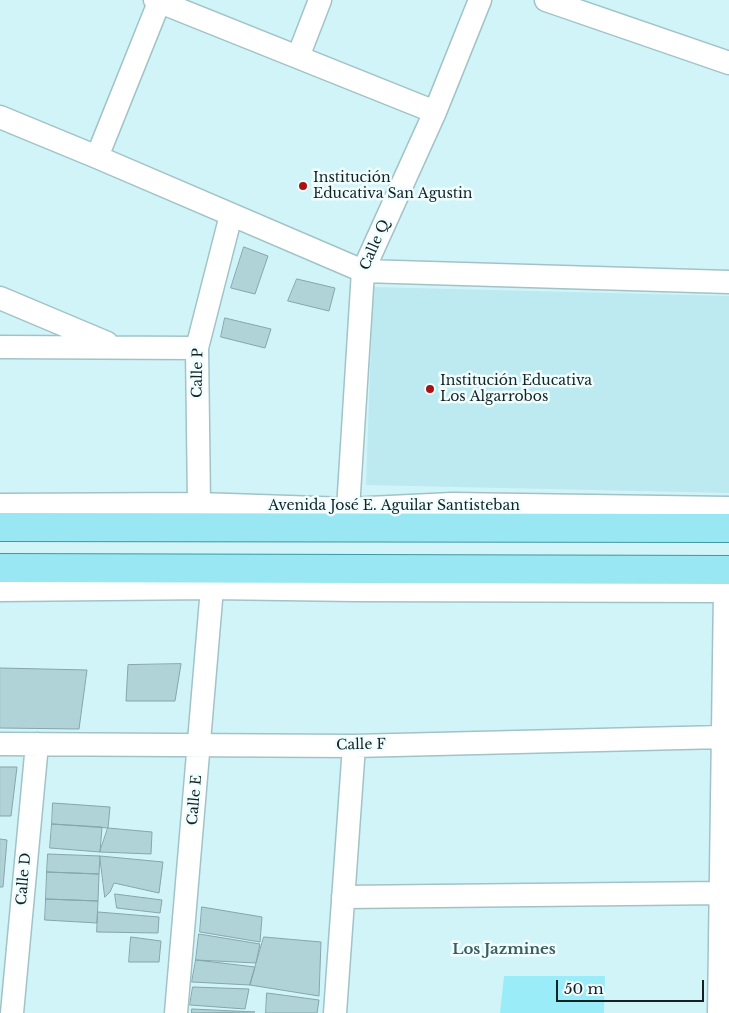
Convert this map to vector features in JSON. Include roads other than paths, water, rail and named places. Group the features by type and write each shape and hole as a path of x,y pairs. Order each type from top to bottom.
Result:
{"main road":[{"name":"Avenida José E. Aguilar Santisteban","path":"0,527 729,528"},
{"path":"0,568 728,584"}],"street":[{"path":"298,57 320,0"},
{"name":"Calle Q","path":"348,509 363,271 435,112 480,0"},
{"path":"546,0 729,63"},
{"path":"97,157 158,1 435,112"},
{"path":"0,117 363,271 729,282"},
{"name":"Calle P","path":"199,504 197,348 231,215"},
{"path":"0,298 118,347"},
{"path":"0,347 197,348"},
{"name":"Avenida José E. Aguilar Santisteban","path":"0,505 199,504 348,509 452,504 729,508"},
{"path":"0,590 212,588 355,590 728,584 722,737 719,1013"},
{"name":"Calle E","path":"176,1013 212,588"},
{"name":"Calle F","path":"0,744 354,746 722,737"},
{"name":"Calle D","path":"12,1013 37,744"},
{"path":"335,1013 354,746"},
{"path":"343,897 721,893"}],"place":[{"name":"Institución Educativa San Agustin","path":"303,186"},
{"name":"Institución Educativa Los Algarrobos","path":"430,389"}],"district":[{"name":"Los Jazmines","path":"504,950"}]}
